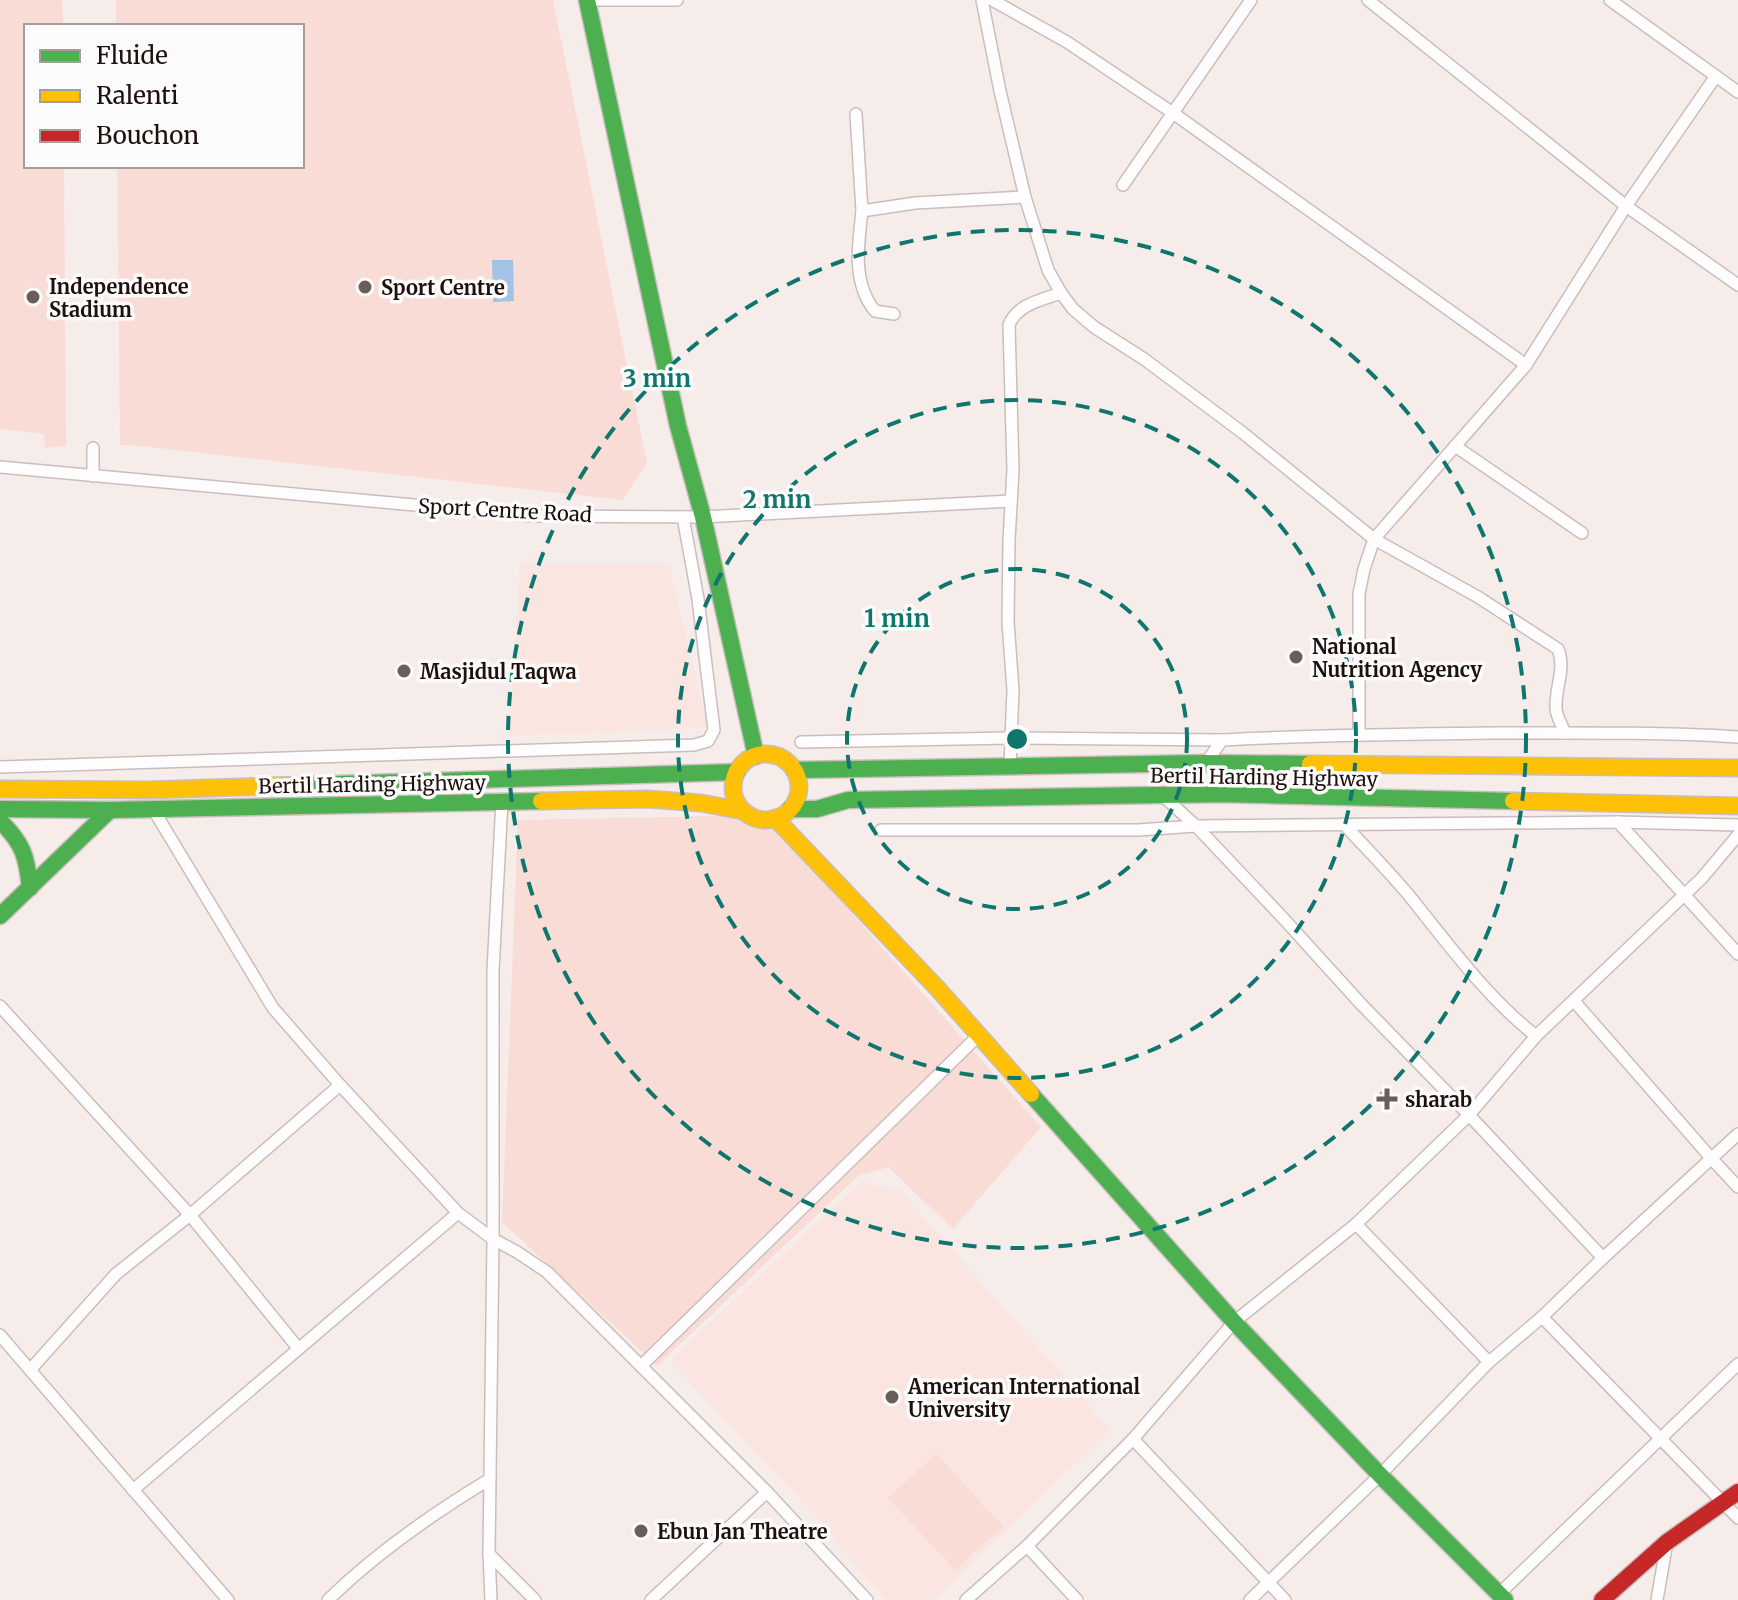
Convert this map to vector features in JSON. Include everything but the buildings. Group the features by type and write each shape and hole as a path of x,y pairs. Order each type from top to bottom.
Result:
{"main road":[{"path":"587,0 678,426 703,517 756,756"},
{"path":"773,755 794,770 798,794 782,814 758,819 743,811 734,796 734,780 749,759 773,755"},
{"name":"Bertil Harding Highway","path":"794,770 1206,763 1738,768"},
{"name":"Bertil Harding Highway","path":"0,789 148,790 737,772"},
{"name":"Bertil Harding Highway","path":"782,814 848,800 1222,794 1738,806"},
{"name":"Bertil Harding Highway","path":"0,809 110,810 648,799 701,803 743,811"},
{"path":"0,916 110,810"},
{"path":"782,814 1234,1322 1502,1597"},
{"path":"0,821 22,845 28,860 30,888"},
{"path":"1602,1600 1667,1542 1738,1492"}],"street":[{"path":"587,0 677,0"},
{"path":"982,0 1025,197 1048,270 1073,309 1243,433 1374,539 1478,597 1558,649 1562,670 1555,710 1565,733"},
{"path":"992,0 1067,42 1173,113 1526,365"},
{"path":"1123,185 1251,0"},
{"path":"1368,0 1626,206 1738,285"},
{"path":"1610,0 1738,92"},
{"path":"1359,734 1359,594 1374,539 1526,365 1626,206 1716,76"},
{"path":"856,114 862,211 860,281 865,299 875,311 894,314"},
{"path":"862,211 915,203 1025,197"},
{"path":"1010,766 1013,690 1008,622 1013,470 1009,325 1012,316 1020,309 1061,293"},
{"path":"1455,446 1582,533"},
{"path":"93,448 93,476"},
{"name":"Sport Centre Road","path":"0,467 534,516 703,517 1011,501"},
{"path":"0,767 694,745 708,741 714,730 698,599 683,517"},
{"path":"801,742 1010,738 1222,740 1359,734 1679,733 1738,737"},
{"path":"1206,763 1222,740"},
{"path":"1161,795 1196,826 1603,1258"},
{"path":"491,1600 493,970 502,801"},
{"path":"153,809 273,1008 340,1085 458,1213 547,1272 767,1492 867,1600"},
{"path":"881,830 1138,830 1196,826 1618,822 1738,825"},
{"path":"1618,822 1738,954"},
{"path":"1344,824 1398,883 1485,989 1536,1036"},
{"path":"966,1600 1027,1546 1133,1439 1234,1322 1356,1224 1469,1115 1536,1036 1702,878 1738,835"},
{"path":"1574,1001 1738,1187"},
{"path":"0,1006 190,1215 298,1348"},
{"path":"641,1366 979,1035"},
{"path":"30,1370 116,1274 190,1215 340,1085"},
{"path":"1250,1600 1380,1475 1489,1362 1542,1317 1738,1134"},
{"path":"133,1490 458,1213"},
{"path":"1356,1224 1489,1362"},
{"path":"1542,1317 1738,1518"},
{"path":"0,1335 228,1600"},
{"path":"1502,1597 1738,1364"},
{"path":"1133,1439 1285,1600"},
{"path":"328,1600 359,1570 394,1543 490,1479"},
{"path":"651,1600 767,1492"},
{"path":"1657,1600 1667,1542"},
{"path":"1027,1546 1077,1600"},
{"path":"489,1554 535,1600"}],"shaded area":[{"name":"Independence Stadium","path":"0,0 62,0 63,24 24,24 24,168 64,168 66,446 45,448 44,434 0,429"},
{"name":"Sport Centre","path":"116,0 553,0 647,464 622,500 120,445 117,168 304,168 304,24 116,24"},
{"path":"520,564 669,564 708,728 509,736"},
{"path":"765,815 1041,1127 953,1229 888,1167 858,1176 657,1366 502,1222 518,820"},
{"name":"American International University","path":"861,1182 900,1190 1111,1430 933,1600 887,1600 834,1541 828,1529 671,1363 676,1354"},
{"path":"936,1454 1003,1526 955,1570 888,1498"}],"water":[{"path":"492,260 513,260 514,301 493,302"}],"traffic: fast":[{"path":"587,0 678,426 703,517 756,756"},
{"path":"794,770 1310,764"},
{"path":"305,785 737,772"},
{"path":"790,809 817,809 848,800 1222,794 1513,801"},
{"path":"0,809 110,810 541,801"},
{"path":"0,916 110,810"},
{"path":"0,821 14,836 22,851 30,888"},
{"path":"1031,1094 1234,1322 1505,1600"}],"traffic: slow":[{"path":"766,754 789,764 799,787 789,810 766,820 743,810 733,787 743,764 766,754"},
{"path":"1310,764 1738,768"},
{"path":"0,789 148,790 305,785"},
{"path":"541,801 648,799 701,803 743,811"},
{"path":"1513,801 1738,806"},
{"path":"775,818 938,989 1031,1094"}],"traffic: jam":[{"path":"1602,1600 1667,1542 1738,1492"}],"place":[{"name":"Sport Centre","path":"365,287"},
{"name":"Independence Stadium","path":"33,297"},
{"name":"National Nutrition Agency","path":"1296,657"},
{"name":"Masjidul Taqwa","path":"404,671"},
{"name":"sharab","path":"1387,1099"},
{"name":"American International University","path":"892,1397"},
{"name":"Ebun Jan Theatre","path":"641,1531"}]}
